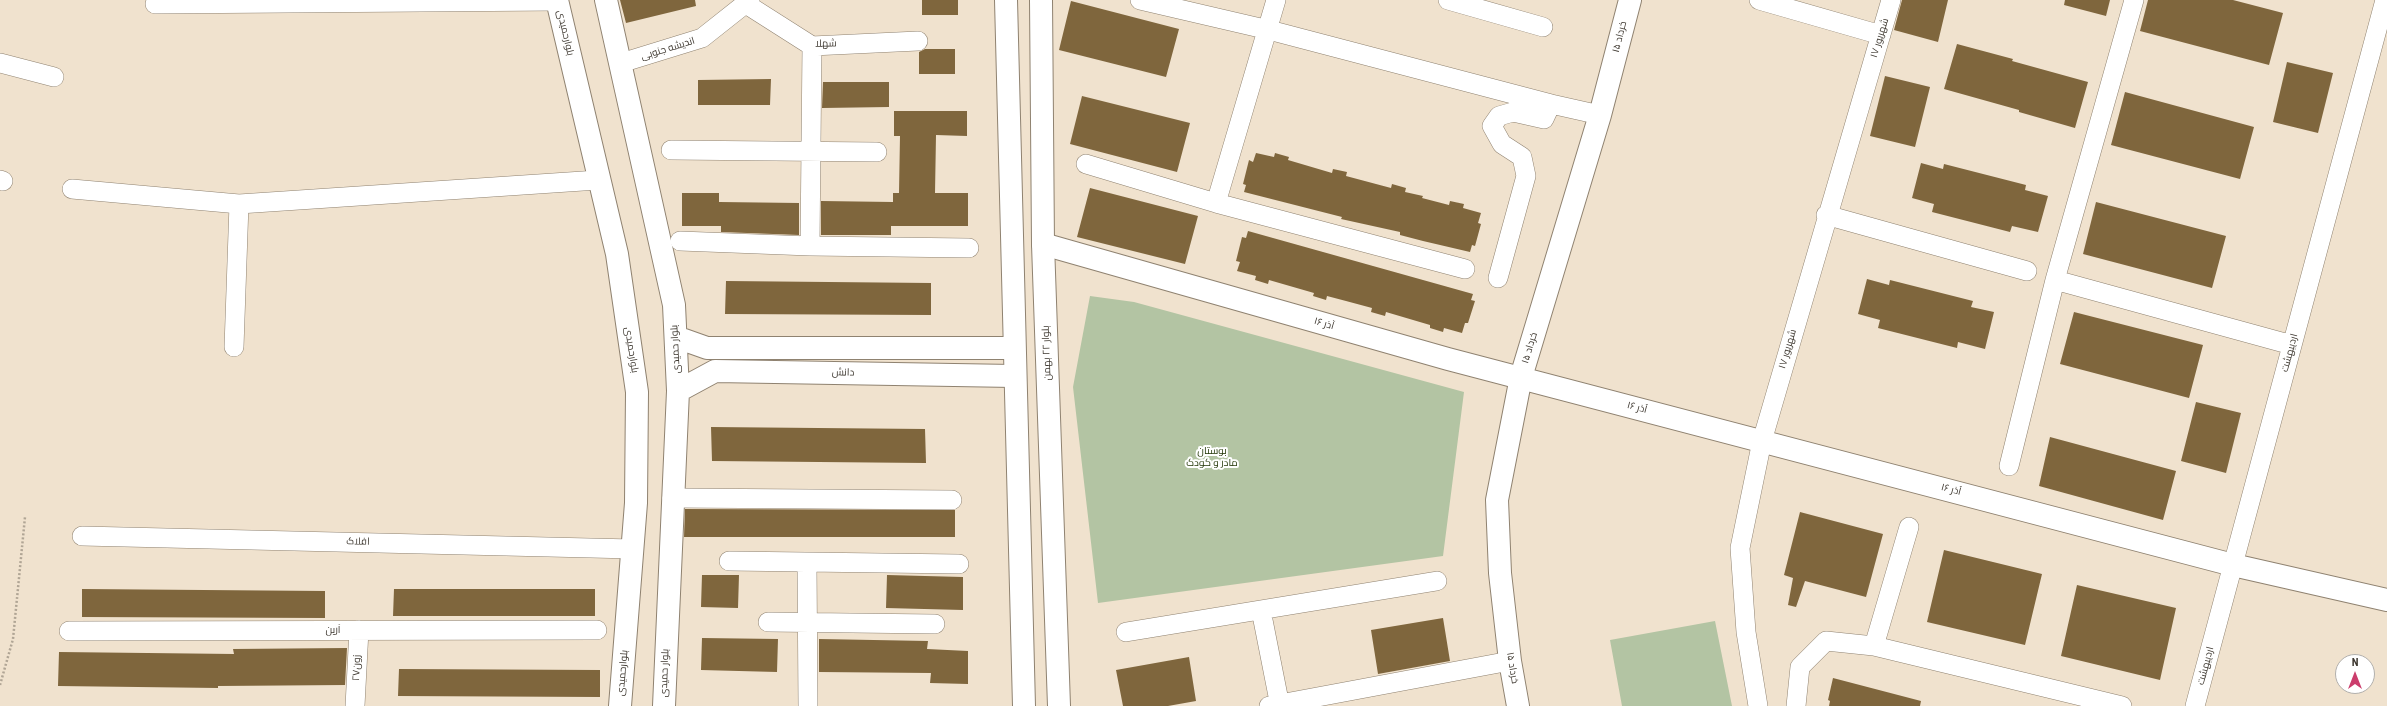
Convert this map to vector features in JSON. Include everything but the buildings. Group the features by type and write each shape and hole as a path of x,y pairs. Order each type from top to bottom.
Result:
{"street":[{"path":"155,4 557,0"},
{"name":"بلوارحمیدی","path":"557,0 598,180 617,254 637,392 636,503 620,706"},
{"name":"بلوار حمیدی","path":"606,0 674,305 678,391 672,498 664,706"},
{"path":"1006,0 1013,348 1024,706"},
{"name":"بلوار ۲۲ بهمن","path":"1040,0 1043,244 1059,706"},
{"path":"1140,0 1269,30 1551,104 1600,115"},
{"path":"1216,203 1269,30 1276,0"},
{"path":"1448,0 1543,27"},
{"name":"۱۵ خرداد","path":"1518,706 1510,661 1500,573 1496,500 1521,377 1600,115 1630,0"},
{"path":"1759,0 1881,35"},
{"name":"۱۷ شهریور","path":"1758,706 1746,632 1740,548 1762,441 1826,215 1891,0"},
{"path":"2009,466 2055,280 2134,0"},
{"name":"اردیبهشت","path":"2196,706 2385,0"},
{"name":"اندیشه جنوبی","path":"621,64 702,38 748,2"},
{"name":"شهلا","path":"748,2 812,46 918,40"},
{"path":"810,246 812,46"},
{"path":"0,63 54,77"},
{"path":"1007,80 1042,79"},
{"path":"1498,278 1526,176 1522,158 1502,144 1492,126 1499,116 1513,112 1544,119 1551,104"},
{"path":"671,150 877,152"},
{"path":"1086,164 1216,203 1465,269"},
{"path":"72,189 239,204 598,180"},
{"path":"234,347 239,204"},
{"path":"1826,215 2027,271"},
{"path":"680,241 810,246 969,248"},
{"name":"۱۶ آذر","path":"1043,244 1440,357 1521,377 2233,565 2387,600"},
{"path":"2055,280 2292,345"},
{"path":"676,337 707,348 1013,348"},
{"name":"دانش","path":"678,391 715,371 1014,376"},
{"path":"672,498 952,500"},
{"path":"1874,646 1908,527"},
{"name":"افلاک","path":"82,536 633,549"},
{"path":"728,561 959,564"},
{"path":"807,563 808,706"},
{"path":"1126,632 1437,581"},
{"path":"1261,610 1276,705 1510,661"},
{"path":"768,622 935,624"},
{"name":"زون۲۷","path":"355,706 358,630"},
{"name":"آرین","path":"69,631 597,630"},
{"path":"1796,706 1800,667 1826,641 1874,646 2122,706"}],"path":[{"path":"0,685 13,639 25,517"}],"green space":[{"name":"بوستان مادر و کودک","path":"1090,296 1134,302 1464,392 1443,556 1098,603 1073,387"},
{"path":"1715,621 1732,706 1622,706 1610,640"}]}
